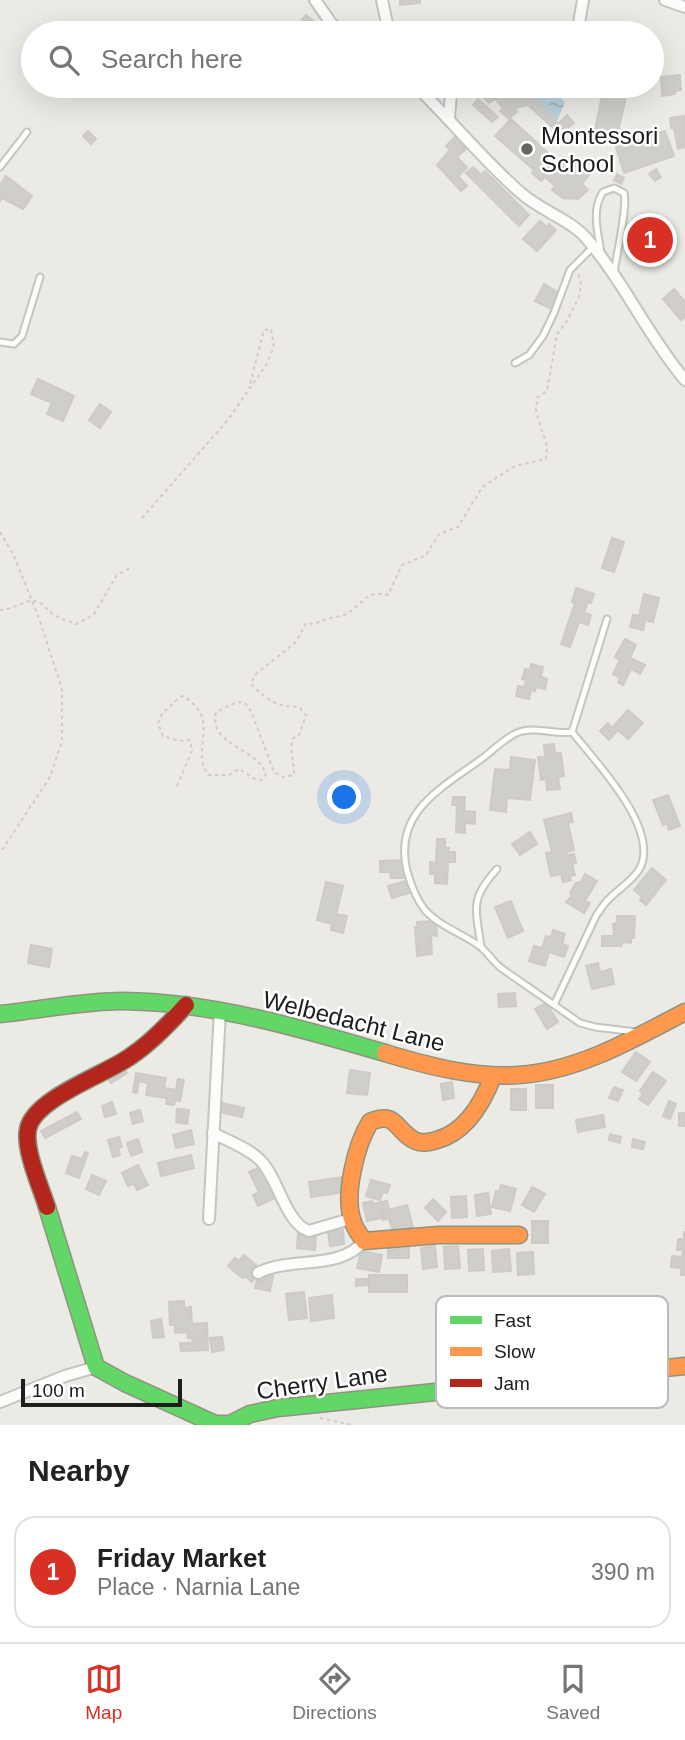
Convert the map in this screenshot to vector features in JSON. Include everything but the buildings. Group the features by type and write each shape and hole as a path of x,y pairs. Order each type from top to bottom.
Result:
{"street":[{"path":"315,0 330,21"},
{"path":"382,0 386,21"},
{"path":"579,21 583,0"},
{"path":"665,0 685,7"},
{"path":"429,98 477,147 487,161 522,194 539,208 580,232 602,258 660,348 684,377"},
{"path":"449,117 451,98"},
{"name":"Welbedacht Lane","path":"0,1014 119,1000 186,1005 220,1010 449,1069 493,1076 540,1073 569,1066 645,1033 685,1012"},
{"path":"0,1402 65,1376 96,1367 28,1145 28,1128 36,1113 120,1064 166,1029 186,1005"},
{"path":"209,1219 220,1010"},
{"path":"364,1241 350,1219 352,1180 358,1148 370,1122 387,1118 394,1121 415,1141 421,1143 439,1140 452,1134 469,1118 488,1091 493,1076"},
{"path":"212,1133 260,1160 294,1220 303,1229 313,1230 350,1219"},
{"path":"258,1273 284,1264 334,1258 353,1251 364,1241 439,1235 519,1235"},
{"name":"Cherry Lane","path":"96,1367 215,1425 231,1425 250,1414 278,1408 436,1392"}],"lane":[{"path":"0,167 27,132"},
{"path":"602,258 596,214 600,194 614,188 624,193 626,203 614,277"},
{"path":"515,363 529,355 543,336 570,270 593,247"},
{"path":"0,342 14,344 22,336 40,277"},
{"path":"572,732 607,619"},
{"path":"572,732 530,730 510,737 415,812 409,823 405,855 416,896 431,916 481,947 500,967 586,1026 645,1033"},
{"path":"554,1005 596,916 604,904 638,871 643,858 643,844 631,808 572,732"},
{"path":"481,947 477,900 482,886 497,869"}],"path":[{"path":"177,786 192,751 190,740 163,736 158,723 163,712 183,696 195,705 202,717 205,729 201,761 208,775 229,775 239,769 255,779 262,780 266,774 258,760 234,746 217,729 214,720 216,712 237,702 245,703 251,711 274,772 283,777 294,775 290,751 292,739 299,735 306,715 299,707 280,707 271,703 251,683 256,674 296,642 306,623 313,625 344,615 367,596 388,595 402,565 426,555 439,534 458,527 481,489 488,483 515,466 546,460 547,446 536,412 537,398 547,391 557,334 579,297 581,282 578,264"},
{"path":"142,518 227,421 266,365 274,347 271,329 264,330 249,388"},
{"path":"0,532 14,555 32,600 62,689 62,741 50,777 0,853"},
{"path":"0,610 32,600 42,604 52,614 77,625 94,614 117,575 132,567"}],"water":[{"path":"533,98 561,98 565,102 557,121"}],"traffic: fast":[{"path":"0,1014 92,1002 156,1002 256,1018 385,1053"},
{"path":"47,1207 96,1367 125,1383 215,1424 230,1424 250,1414 278,1408 436,1392"}],"traffic: slow":[{"path":"385,1053 468,1073 519,1075 541,1072 605,1052 685,1012"},
{"path":"493,1076 472,1115 457,1130 437,1140 424,1143 416,1141 391,1120 379,1119 370,1122 352,1171 350,1211 355,1227 364,1241 439,1235 519,1235"},
{"path":"668,1368 685,1366"}],"traffic: jam":[{"path":"47,1207 28,1147 28,1129 33,1118 57,1097 139,1051 186,1005"}],"place":[{"name":"Montessori School","path":"527,149"},
{"name":"Friday Market","path":"650,240"}]}
